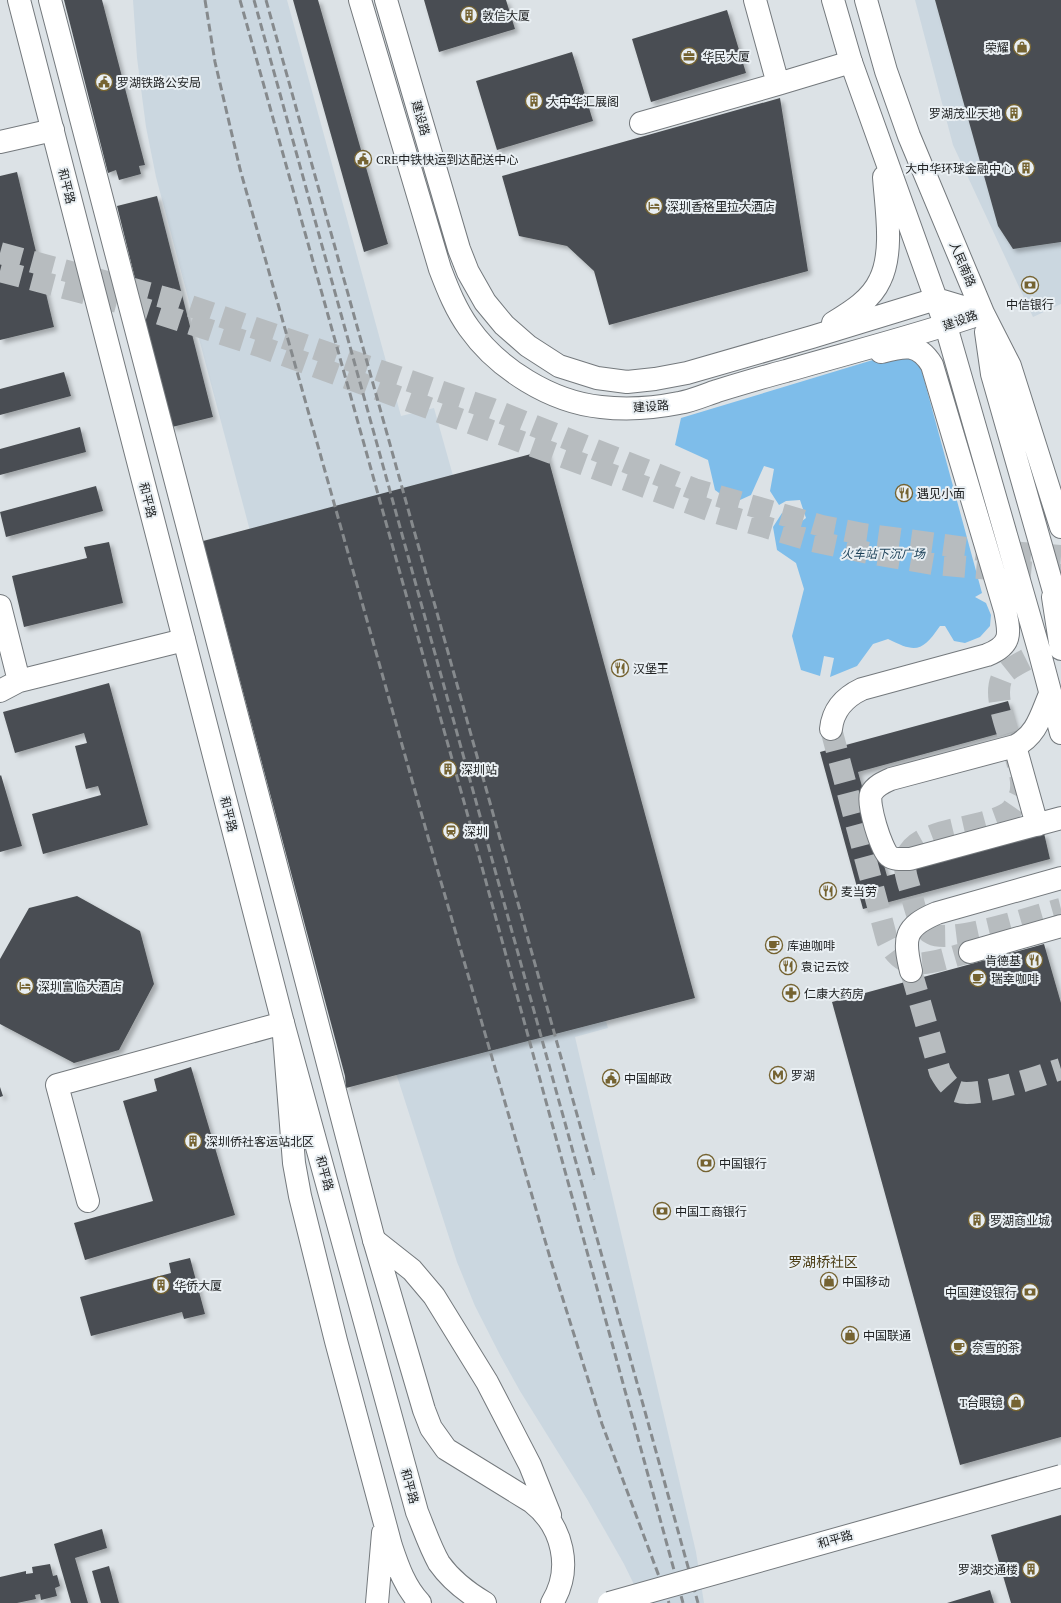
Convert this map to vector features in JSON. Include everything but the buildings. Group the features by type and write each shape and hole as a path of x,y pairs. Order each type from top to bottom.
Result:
{"main road":[{"name":"和平路","path":"19,0 283,1023 417,1512 440,1563 453,1579 469,1593 485,1603"},
{"path":"50,0 374,1240 424,1410 441,1444 453,1454 540,1508 551,1522 558,1535"},
{"name":"建设路","path":"360,0 440,270 450,295 468,327 480,343 495,358 534,385 569,400 601,407 650,407 680,403 747,382 946,326 983,313"},
{"name":"建设路","path":"386,0 468,272 485,302 504,325 528,346 560,366 597,378 627,382 655,379 687,373 936,299 983,313"},
{"path":"755,0 778,84"},
{"path":"833,0 851,62 946,326 1039,650 1061,733"},
{"name":"人民南路","path":"866,0 886,72 908,136 983,313 1010,366 1061,527"},
{"path":"641,123 851,62"},
{"path":"0,142 52,130"},
{"path":"812,337 856,309 880,281 885,266 888,244 882,150"},
{"path":"983,313 992,374 1061,616"},
{"path":"680,403 741,390 897,347 910,347 919,350 927,357 932,365 1005,610 1008,624 1008,635 1005,644 997,651 987,655 854,693 846,698 839,706 832,720 831,729"},
{"path":"1052,586 1061,649"},
{"path":"0,606 19,681"},
{"path":"0,691 19,681 184,640"},
{"path":"1050,694 1034,732 1025,741 1016,746 891,779 882,783 871,794 870,802 880,842 889,856 898,859 910,859 1061,818"},
{"path":"1016,746 1037,825"},
{"path":"911,971 906,952 906,938 914,926 925,918 937,913 1061,878"},
{"path":"970,952 1061,926"},
{"path":"88,1201 57,1085 283,1023 294,1163 300,1196 394,1555 410,1591 420,1603"},
{"path":"374,1240 412,1270 434,1296 488,1382 530,1465 558,1535 563,1552 564,1570 558,1592 552,1603"},
{"name":"和平路","path":"609,1603 1061,1476"},
{"path":"377,1603 384,1520"}],"shaded area":[{"path":"133,0 287,0 401,416 434,408 608,1028 575,1037 696,1552 704,1603 643,1603 624,1564 587,1499 520,1391 500,1355 475,1306 457,1262 385,1039 156,177 146,127 137,58"},
{"name":"罗湖茂业天地","path":"915,0 1061,0 1061,304 1033,317 953,145"}],"green space":[{"name":"火车站下沉广场","path":"896,353 918,357 982,593 975,597 986,603 991,615 990,626 980,637 965,643 954,641 945,626 940,626 928,641 918,648 905,647 888,639 873,644 857,666 830,677 834,658 824,656 820,676 801,670 792,636 804,589 796,563 777,550 773,527 782,513 793,528 806,518 800,500 786,501 779,505 770,491 774,469 764,466 751,495 740,500 730,501 715,490 708,460 675,445 681,418"}],"tunnel":[{"path":"0,253 170,299 492,409 694,489 822,526 863,534 981,550 1061,556"},
{"path":"0,271 148,310 259,346 714,512 813,541 869,553 933,564 1061,575"},
{"path":"1056,645 1010,669 1006,672 1000,683 999,698 1019,769 1021,785 1019,797 1011,810 1000,817 949,830 918,843 909,852 905,866 918,917 925,928 932,934 942,936 975,932 995,928 1061,909"},
{"path":"831,729 887,940 890,946 894,952 905,961 919,964 946,959 970,952"},
{"path":"911,971 940,1072 948,1085 956,1091 965,1093 991,1090 1061,1069"}],"railway":[{"path":"205,0 215,62 240,169 428,837 551,1261 602,1424 669,1603"},
{"path":"240,0 471,827 683,1603"},
{"path":"254,0 698,1603"},
{"path":"266,0 595,1179"}],"place":[{"name":"敦信大厦","path":"469,15"},
{"name":"荣耀","path":"1022,47"},
{"name":"华民大厦","path":"689,56"},
{"name":"罗湖铁路公安局","path":"104,82"},
{"name":"大中华汇展阁","path":"534,101"},
{"name":"罗湖茂业天地","path":"1014,113"},
{"name":"CRE中铁快运到达配送中心","path":"363,159"},
{"name":"大中华环球金融中心","path":"1026,168"},
{"name":"深圳香格里拉大酒店","path":"654,206"},
{"name":"中信银行","path":"1030,285"},
{"name":"遇见小面","path":"904,493"},
{"name":"汉堡王","path":"620,668"},
{"name":"深圳站","path":"448,769"},
{"name":"深圳","path":"451,831"},
{"name":"麦当劳","path":"828,891"},
{"name":"库迪咖啡","path":"774,945"},
{"name":"肯德基","path":"1034,960"},
{"name":"袁记云饺","path":"788,966"},
{"name":"瑞幸咖啡","path":"978,978"},
{"name":"深圳富临大酒店","path":"25,986"},
{"name":"仁康大药房","path":"791,993"},
{"name":"罗湖","path":"778,1075"},
{"name":"中国邮政","path":"611,1078"},
{"name":"深圳侨社客运站北区","path":"193,1141"},
{"name":"中国银行","path":"706,1163"},
{"name":"中国工商银行","path":"662,1211"},
{"name":"罗湖商业城","path":"977,1220"},
{"name":"中国移动","path":"829,1281"},
{"name":"华侨大厦","path":"161,1285"},
{"name":"中国建设银行","path":"1030,1292"},
{"name":"中国联通","path":"850,1335"},
{"name":"奈雪的茶","path":"959,1347"},
{"name":"T台眼镜","path":"1016,1402"},
{"name":"罗湖交通楼","path":"1031,1569"}],"district":[{"name":"罗湖桥社区","path":"823,1261"}]}
